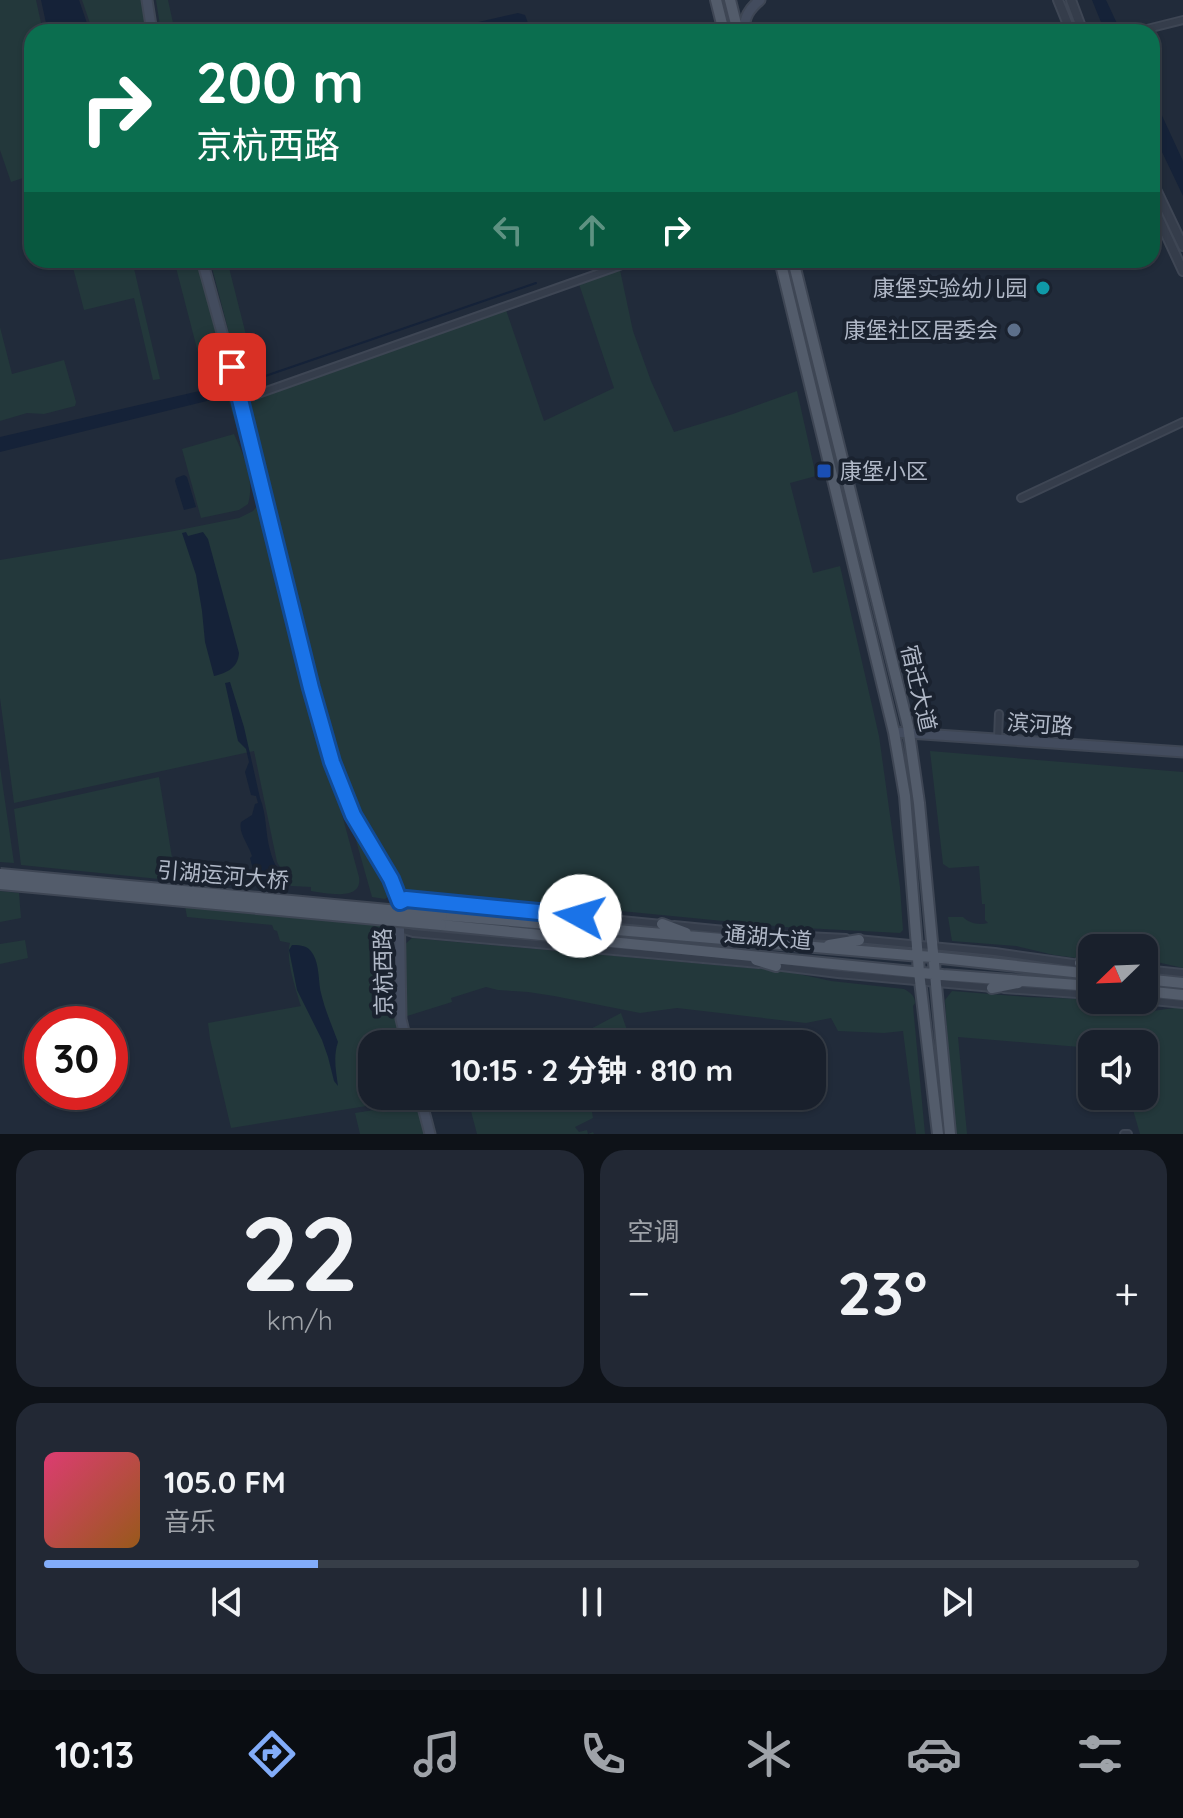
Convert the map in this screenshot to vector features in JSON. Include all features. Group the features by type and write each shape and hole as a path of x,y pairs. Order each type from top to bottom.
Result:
{"main road":[{"path":"147,0 151,24"},
{"path":"716,0 722,24"},
{"path":"744,24 749,10 760,0"},
{"path":"734,1 739,24"},
{"name":"京杭西路","path":"204,268 241,400 332,762 353,815 391,879 400,902 404,1030"},
{"name":"宿迁大道","path":"782,268 894,732 906,811 917,950 938,1134"},
{"name":"宿迁大道","path":"795,268 909,732 919,803 950,1134"},
{"name":"滨河路","path":"894,732 1183,752"},
{"name":"引湖运河大桥","path":"0,874 441,920"},
{"name":"引湖运河大桥","path":"0,884 441,920"},
{"name":"通湖大道","path":"441,920 699,937 870,953 917,950 987,963 1078,973"},
{"name":"通湖大道","path":"441,920 869,966 934,978 984,978 1078,985"},
{"path":"662,924 699,937"},
{"path":"819,948 859,940"},
{"path":"869,966 873,962 870,953"},
{"path":"740,954 776,966"},
{"path":"984,978 976,968 979,964 987,963"},
{"path":"1158,980 1183,983"},
{"path":"992,988 1026,981"},
{"path":"1158,992 1183,995"},
{"path":"424,1110 430,1134"}],"street":[{"path":"1058,0 1068,24"},
{"path":"1071,0 1080,24"},
{"path":"1160,26 1183,20"},
{"path":"1160,198 1183,246"},
{"path":"1160,221 1183,271"},
{"path":"241,400 613,268"},
{"path":"1021,498 1183,422"},
{"path":"998,739 999,714"},
{"path":"400,902 406,899 766,934 859,940 917,950"},
{"path":"400,929 413,933 838,974 920,976"},
{"path":"932,952 995,952 1078,963"},
{"path":"1158,970 1183,973"},
{"path":"934,978 992,988 1078,994"},
{"path":"1158,1002 1183,1004"}],"green space":[{"path":"0,0 36,0 41,24 24,24 24,178 11,182 0,150"},
{"path":"82,0 144,0 148,24 90,24"},
{"path":"156,0 168,0 173,24 160,24"},
{"path":"73,268 134,268 160,379 153,380 134,298 84,310"},
{"path":"176,268 200,268 253,463 237,429 221,379 219,355 213,354 202,368"},
{"path":"212,268 229,268 260,390 252,392 243,387"},
{"path":"620,270 633,331 674,432 797,391 816,476 790,483 813,573 840,566 879,736 900,887 903,930 900,933 785,927 407,890 386,863 377,845 381,843 367,832 335,758 247,412 248,405 254,400 506,310 544,421 614,388 579,284"},
{"path":"0,327 12,374 64,360 75,406 44,414 27,413 0,421"},
{"path":"234,434 249,477 248,504 239,510 201,518 182,449"},
{"path":"258,485 359,877 359,885 350,893 325,893 311,891 311,887 291,886 277,862 254,751 14,803 0,698 0,560 239,518 258,505"},
{"path":"930,751 1183,772 1183,968 1158,962 1158,934 1078,934 1078,958 1016,946 952,941 948,917 988,923 985,920 985,904 982,904 979,866 949,868 943,864"},
{"path":"0,767 14,863 0,862"},
{"path":"159,777 174,870 169,876 159,879 21,865 14,809"},
{"path":"348,812 392,893 385,899 372,897"},
{"path":"0,891 19,893 21,918 0,922"},
{"path":"185,906 393,926 398,1030 358,1030 358,1107 231,1128 208,1023 301,1006 290,965 290,943 280,941 272,925 187,917"},
{"path":"412,938 785,971 831,981 904,989 912,994 915,1001 925,1134 916,1134 903,1031 838,1031 831,1018 806,1023 677,1008 640,1013 554,996 486,987 451,998 452,1002 404,1017 403,946"},
{"path":"25,940 28,958 0,964 0,944"},
{"path":"952,991 1078,999 1078,1014 1158,1014 1158,1010 1183,1008 1183,1134 1140,1134 1133,1110 1158,1110 1158,1030 1078,1030 1078,1047 958,1037 967,1134 954,1134 945,1000"},
{"path":"621,1013 627,1030 589,1030"},
{"path":"419,1110 425,1134 360,1134 355,1113"},
{"path":"471,1110 596,1110 592,1112 593,1118 575,1127 579,1132 587,1130 588,1134 477,1134"}],"water":[{"path":"41,0 79,0 87,24 46,24"},
{"path":"1092,0 1106,0 1117,24 1102,24"},
{"path":"518,13 525,15 528,24 470,24"},
{"path":"1160,111 1183,161 1183,196 1160,148"},
{"path":"221,386 223,397 0,452 0,437"},
{"path":"184,475 196,507 184,510 175,481"},
{"path":"186,532 188,536 203,532 208,539 239,653 231,669 214,676 205,642 196,575 182,533"},
{"path":"230,682 264,811 271,855 289,885 256,881 252,856 241,830 241,822 252,815 258,803 256,796 251,795 245,772 249,762 246,749 238,741 225,683"},
{"path":"292,945 308,948 316,960 323,999 338,1042 335,1059 338,1086 322,1040 297,990 289,950"}],"waterway":[{"path":"242,384 536,283"},
{"path":"222,391 232,388"}],"place":[{"name":"康堡实验幼儿园","path":"1043,288"},
{"name":"康堡社区居委会","path":"1014,330"},
{"name":"康堡小区","path":"824,471"}],"route":[{"path":"232,367 332,762 353,815 391,879 400,902 406,899 580,916"}]}
